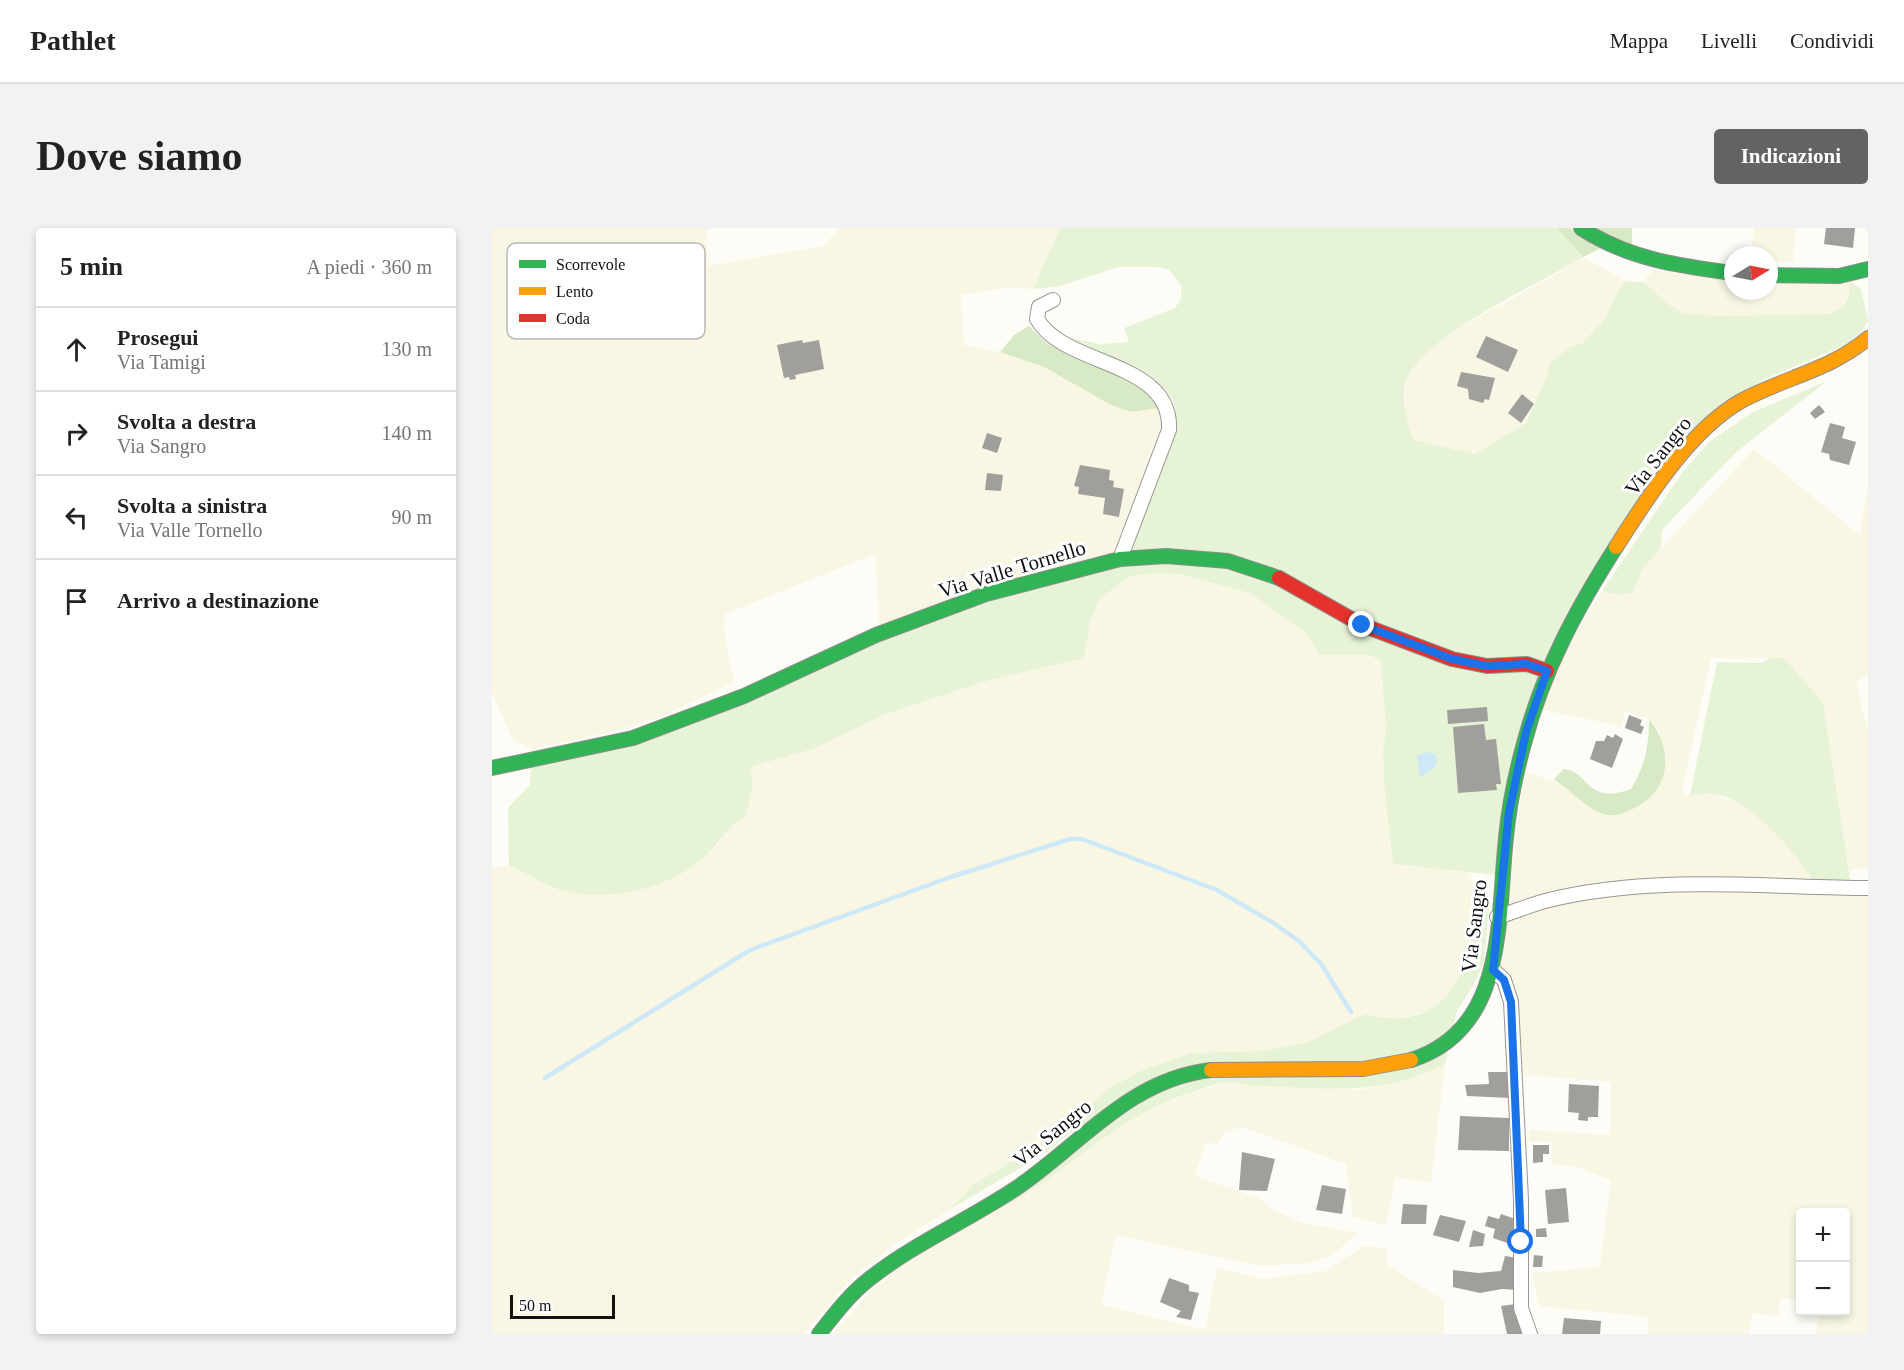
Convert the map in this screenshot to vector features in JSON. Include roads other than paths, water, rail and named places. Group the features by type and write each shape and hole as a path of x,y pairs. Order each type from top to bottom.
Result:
{"street":[{"path":"1581,228 1592,236 1659,264 1724,272"},
{"path":"1778,275 1839,276 1867,273"},
{"path":"1053,300 1039,307 1037,319 1045,332 1060,342 1127,370 1162,398 1170,414 1169,430 1120,559"},
{"name":"Via Sangro","path":"819,1334 867,1281 935,1236 980,1212 1020,1186 1115,1110 1154,1086 1192,1072 1233,1068 1345,1071 1416,1058 1452,1041 1470,1023 1481,1004 1493,970 1509,812 1526,732 1547,671 1568,627 1614,552 1671,469 1713,421 1736,403 1846,354 1868,338"},
{"name":"Via Valle Tornello","path":"492,768 633,738 744,696 876,635 986,594 1120,559 1166,556 1228,561 1287,582 1362,625 1452,659 1487,666 1527,664 1547,671"},
{"path":"1497,917 1549,900 1632,887 1689,885 1868,888"},
{"path":"1493,970 1504,980 1511,1002 1521,1200 1521,1308 1530,1334"}],"water":[{"path":"1426,752 1436,754 1437,765 1420,778 1417,756"}],"waterway":[{"path":"545,1078 750,950 948,878 1070,839 1082,839 1217,890 1272,922 1299,941 1322,965 1351,1012"}]}
